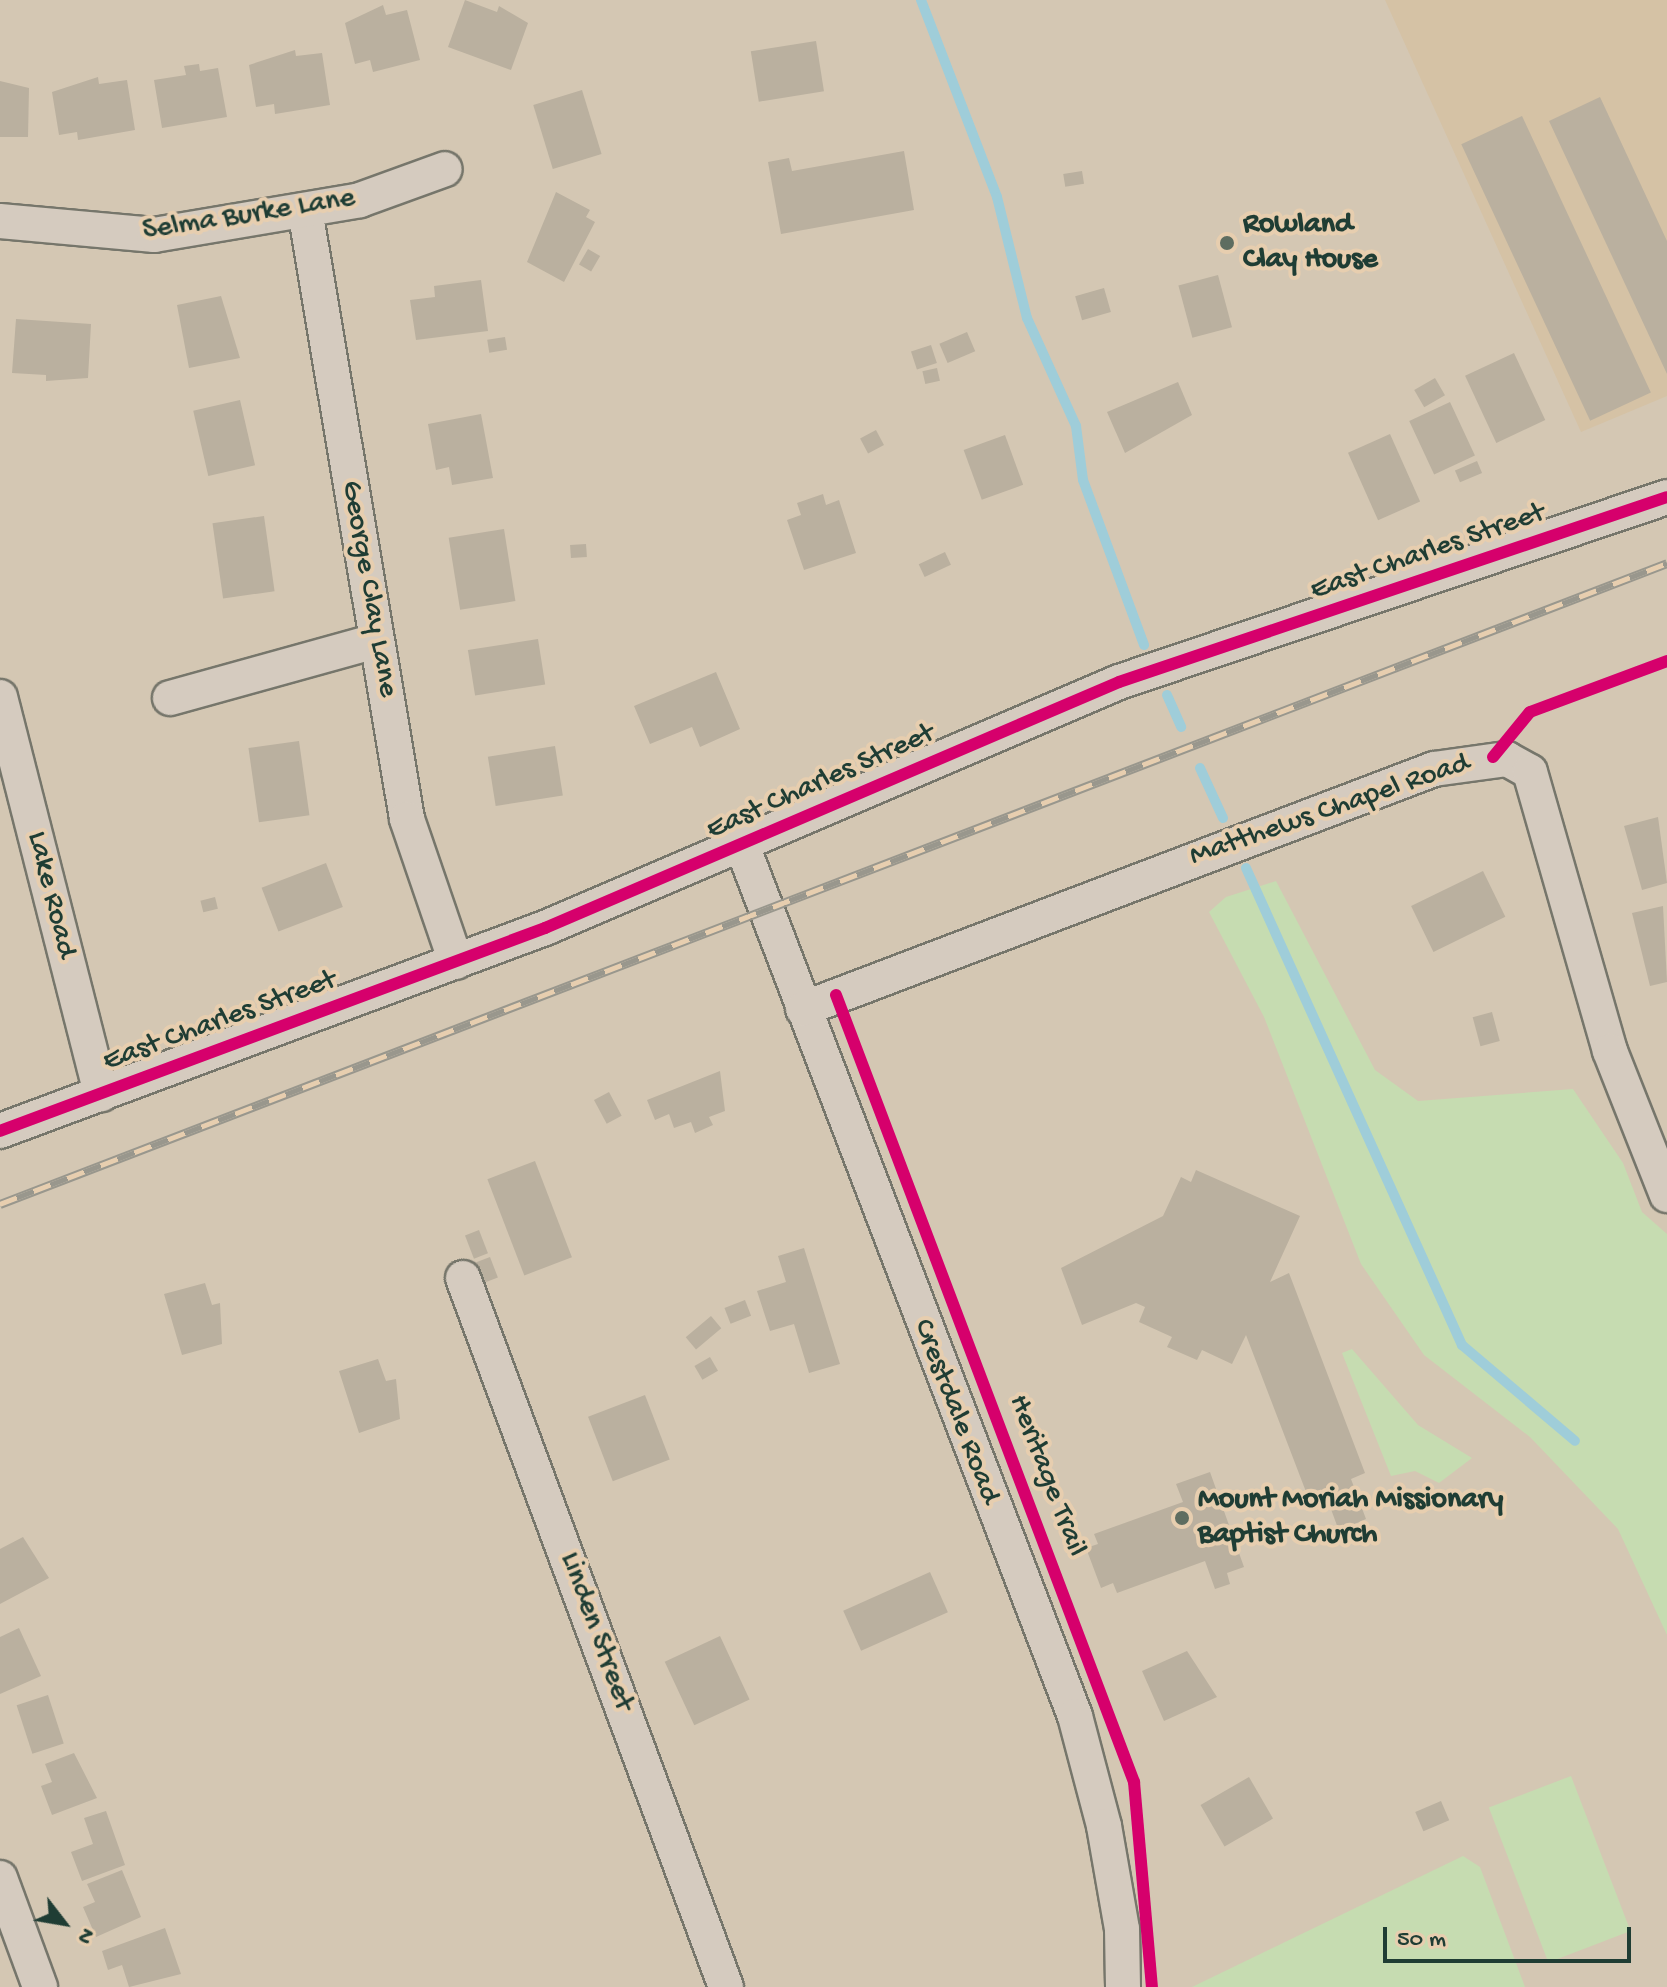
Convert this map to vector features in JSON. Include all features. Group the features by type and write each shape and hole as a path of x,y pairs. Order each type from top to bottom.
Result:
{"street":[{"name":"Selma Burke Lane","path":"0,221 154,235 360,200 445,169"},
{"name":"George Clay Lane","path":"305,210 407,819 456,962"},
{"name":"East Charles Street","path":"0,1131 456,962 743,848 1119,682 1667,497"},
{"path":"170,698 376,641"},
{"name":"Lake Road","path":"0,697 101,1094"},
{"name":"Matthews Chapel Road","path":"803,1009 1434,769 1507,759 1530,772 1610,1051 1667,1195"},
{"name":"Crestdale Road","path":"743,848 1075,1716 1104,1826 1122,1929 1123,1987"},
{"name":"Linden Street","path":"463,1278 726,1987"},
{"path":"0,1878 40,1987"}],"shaded area":[{"path":"1385,0 1667,0 1667,396 1581,432"}],"green space":[{"path":"1276,881 1375,1070 1418,1101 1573,1089 1623,1163 1642,1212 1667,1234 1667,1635 1618,1529 1530,1437 1424,1355 1361,1264 1264,1017 1209,912 1226,897"},
{"path":"1352,1349 1418,1425 1472,1458 1439,1483 1415,1471 1391,1476 1342,1353"},
{"path":"1571,1776 1630,1931 1548,1963 1489,1808"},
{"path":"1463,1856 1480,1867 1525,1987 1192,1987"}],"building":[{"path":"465,0 497,12 499,6 528,23 511,70 448,47"},
{"path":"383,5 386,15 407,10 420,60 373,72 370,60 355,64 345,23"},
{"path":"816,41 824,91 759,102 751,51"},
{"path":"295,50 296,56 322,53 330,105 275,114 274,104 256,107 249,65"},
{"path":"199,64 200,71 218,68 227,117 162,128 154,80 186,75 184,66"},
{"path":"98,77 99,84 127,80 135,130 78,140 77,132 59,135 52,92"},
{"path":"0,81 29,88 28,137 0,137"},
{"path":"582,90 602,154 553,169 533,105"},
{"path":"1600,97 1667,241 1667,374 1549,121"},
{"path":"1522,116 1651,392 1590,421 1461,144"},
{"path":"904,151 914,210 781,234 768,162 789,158 792,171"},
{"path":"1082,171 1084,184 1065,187 1063,174"},
{"path":"556,192 590,210 586,217 595,222 564,282 527,262"},
{"path":"588,249 600,256 591,272 579,265"},
{"path":"1218,275 1232,327 1192,338 1178,286"},
{"path":"481,280 488,331 416,340 410,300 435,297 434,286"},
{"path":"1104,288 1111,312 1082,320 1075,296"},
{"path":"221,296 240,358 189,368 177,305"},
{"path":"16,319 91,324 88,378 46,381 46,375 12,373"},
{"path":"967,332 975,351 948,363 939,344"},
{"path":"505,337 507,350 489,353 487,340"},
{"path":"931,345 937,363 917,370 911,351"},
{"path":"1514,353 1545,420 1496,443 1465,376"},
{"path":"937,368 940,381 925,384 922,371"},
{"path":"1435,378 1445,395 1424,407 1414,390"},
{"path":"1178,382 1192,415 1125,453 1107,412"},
{"path":"240,400 255,465 208,476 193,411"},
{"path":"1450,402 1475,455 1434,474 1409,421"},
{"path":"481,414 493,478 452,485 449,467 436,470 428,424"},
{"path":"876,430 884,445 868,453 860,438"},
{"path":"1390,434 1420,502 1378,520 1348,453"},
{"path":"1005,435 1023,485 982,500 964,450"},
{"path":"1477,461 1482,473 1460,482 1455,470"},
{"path":"823,494 826,505 839,500 856,553 804,570 787,520 801,515 797,503"},
{"path":"264,516 275,591 223,598 213,523"},
{"path":"504,529 515,601 460,610 449,538"},
{"path":"586,544 587,557 571,558 570,545"},
{"path":"945,552 951,565 925,577 919,564"},
{"path":"538,639 545,684 475,696 468,650"},
{"path":"716,672 740,729 700,747 692,727 650,744 634,706"},
{"path":"299,741 309,815 259,822 248,748"},
{"path":"555,746 563,795 496,806 488,757"},
{"path":"1658,817 1667,883 1642,890 1624,826"},
{"path":"326,863 343,907 278,932 262,888"},
{"path":"1483,871 1505,917 1433,952 1411,906"},
{"path":"215,897 218,909 203,912 200,901"},
{"path":"1663,906 1667,982 1650,986 1632,913"},
{"path":"1492,1012 1500,1041 1480,1046 1473,1017"},
{"path":"720,1071 725,1111 709,1117 713,1125 695,1133 691,1122 674,1128 669,1114 655,1120 647,1100"},
{"path":"609,1092 622,1116 607,1124 594,1100"},
{"path":"535,1161 572,1257 524,1275 487,1179"},
{"path":"1196,1170 1300,1216 1270,1282 1289,1273 1365,1473 1351,1479 1366,1519 1339,1531 1324,1490 1308,1497 1246,1335 1232,1364 1202,1350 1197,1360 1167,1347 1172,1337 1139,1322 1145,1307 1136,1303 1082,1325 1061,1268 1163,1216 1181,1177 1191,1182"},
{"path":"479,1230 488,1253 474,1259 465,1235"},
{"path":"804,1248 840,1364 809,1373 794,1324 770,1331 757,1291 786,1282 778,1256"},
{"path":"490,1257 498,1278 480,1284 472,1264"},
{"path":"205,1283 212,1305 220,1303 222,1344 182,1355 164,1294"},
{"path":"745,1300 751,1316 731,1324 724,1308"},
{"path":"711,1316 721,1328 696,1349 686,1337"},
{"path":"710,1357 718,1371 702,1380 694,1366"},
{"path":"378,1359 386,1381 396,1379 400,1419 359,1433 339,1371"},
{"path":"645,1395 670,1459 613,1481 588,1417"},
{"name":"Mount Moriah Missionary Baptist Church","path":"1210,1472 1244,1567 1227,1573 1230,1584 1215,1589 1205,1561 1117,1593 1113,1583 1101,1588 1086,1548 1098,1544 1094,1534 1183,1502 1176,1484"},
{"path":"23,1537 49,1578 0,1604 0,1549"},
{"path":"930,1572 948,1612 861,1651 843,1611"},
{"path":"19,1628 41,1676 0,1694 0,1637"},
{"path":"720,1636 750,1699 694,1725 665,1662"},
{"path":"1187,1651 1217,1697 1164,1721 1142,1671"},
{"path":"48,1695 64,1744 32,1754 17,1705"},
{"path":"74,1753 97,1798 52,1815 41,1786 52,1782 45,1764"},
{"path":"1249,1777 1273,1819 1225,1847 1201,1805"},
{"path":"1441,1801 1449,1820 1423,1831 1415,1812"},
{"path":"106,1811 125,1865 82,1881 71,1852 93,1844 84,1818"},
{"path":"122,1870 141,1917 96,1937 83,1907 95,1902 87,1884"},
{"path":"165,1928 181,1974 129,1987 122,1965 108,1970 102,1951"}],"waterway":[{"path":"921,0 997,197 1027,318 1076,426 1083,480 1144,645"},
{"path":"1167,695 1181,727"},
{"path":"1200,768 1223,818"},
{"path":"1246,868 1462,1345 1575,1441"}],"railway":[{"path":"0,1204 1667,563"}],"cycle path":[{"path":"0,1131 545,928 1119,682 1667,497"},
{"path":"1493,757 1530,712 1667,661"},
{"name":"Heritage Trail","path":"836,995 1134,1782 1152,1987"}],"place":[{"name":"Rowland Clay House","path":"1227,243"},
{"name":"Mount Moriah Missionary Baptist Church","path":"1182,1518"}]}
